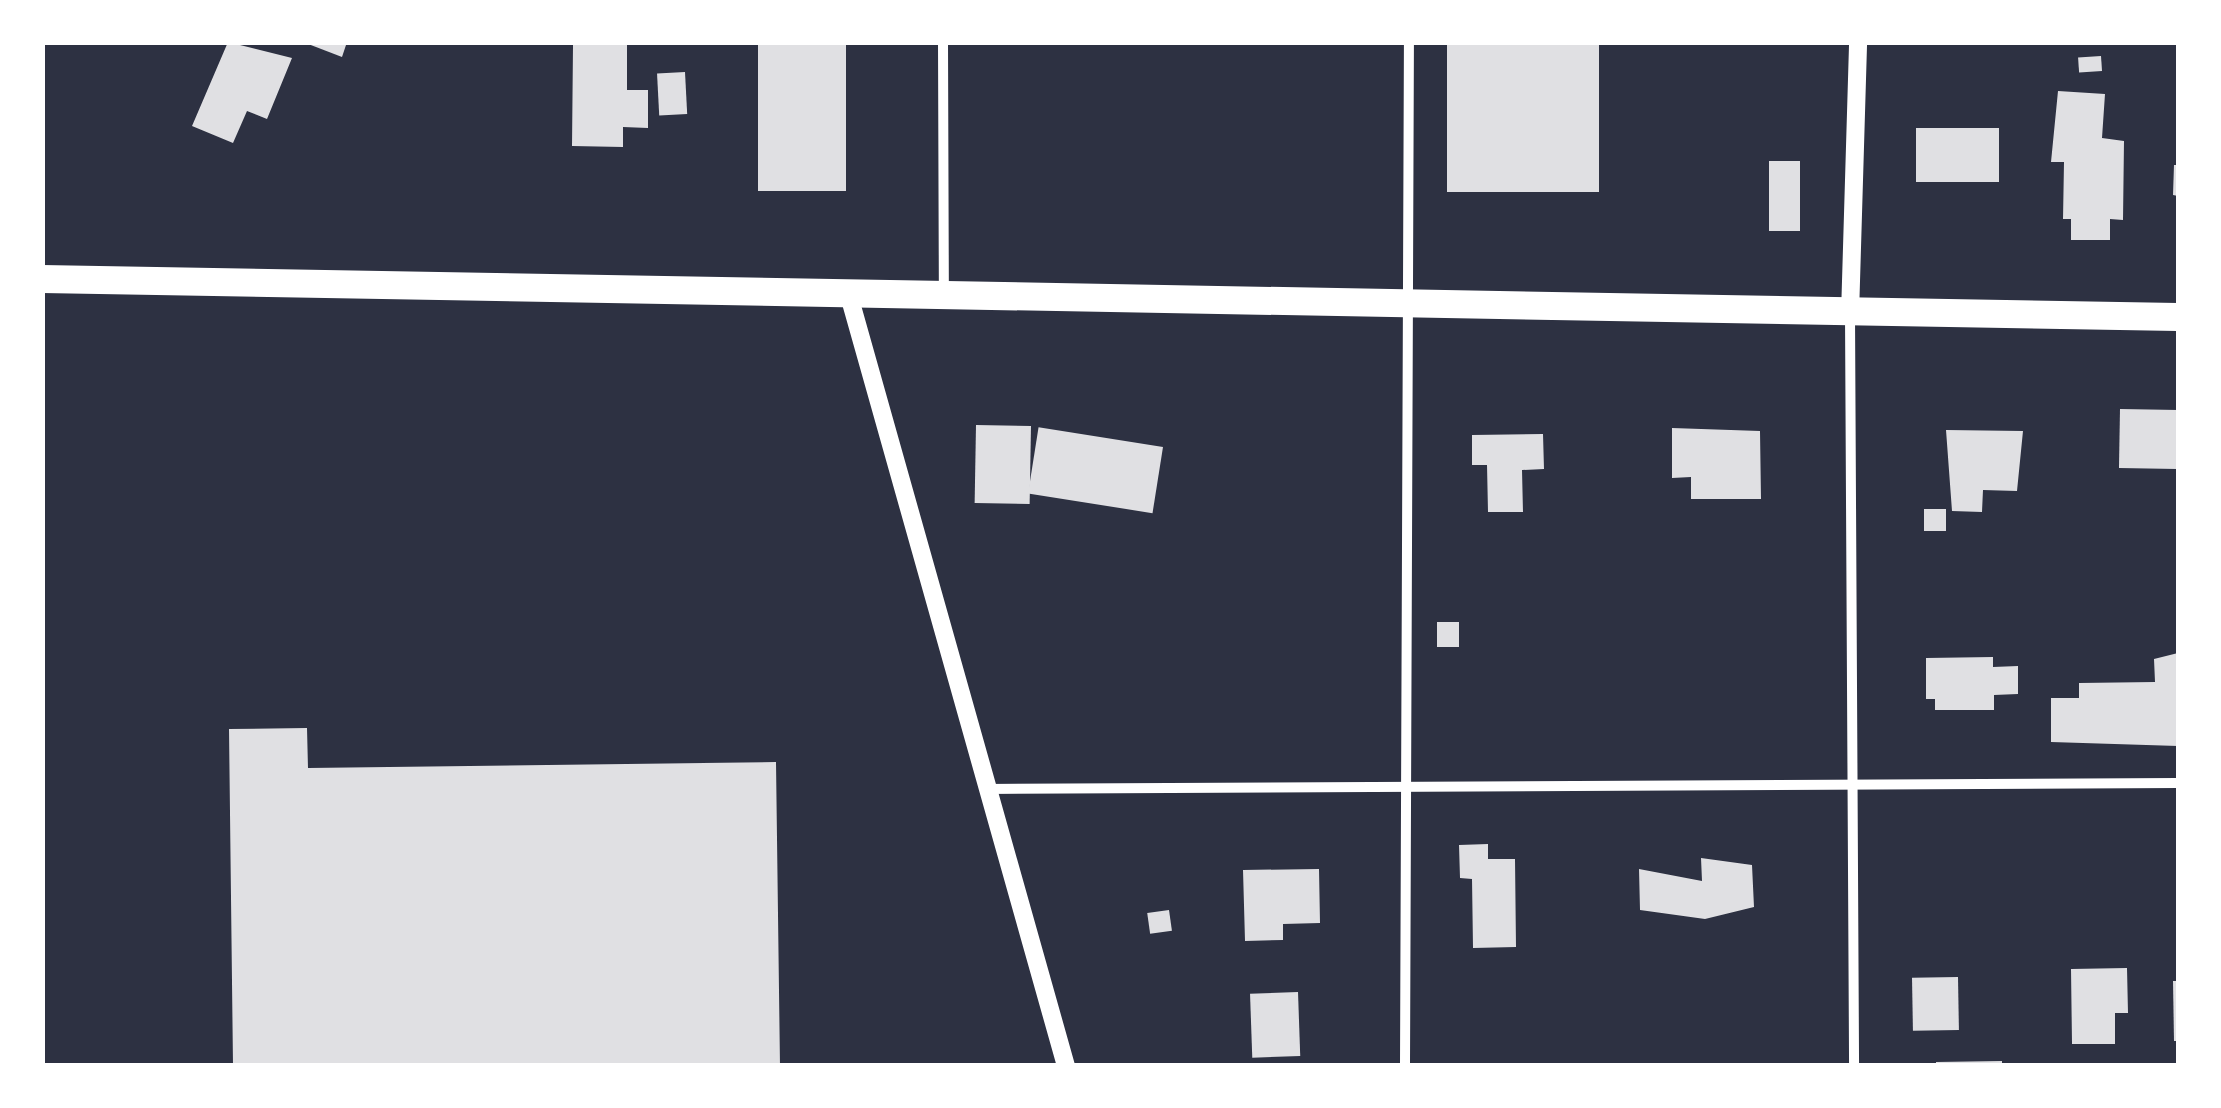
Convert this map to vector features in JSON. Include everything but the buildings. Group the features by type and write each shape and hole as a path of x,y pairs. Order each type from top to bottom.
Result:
{"highway":[{"path":"56,279 1404,302 1850,315 2178,316"}],"street":[{"path":"942,42 944,293"},
{"path":"1405,1066 1404,302 1409,42"},
{"path":"1854,1066 1856,784 1850,315 1858,42"},
{"path":"848,292 1066,1066"},
{"path":"986,789 1406,793 2178,782"}]}
